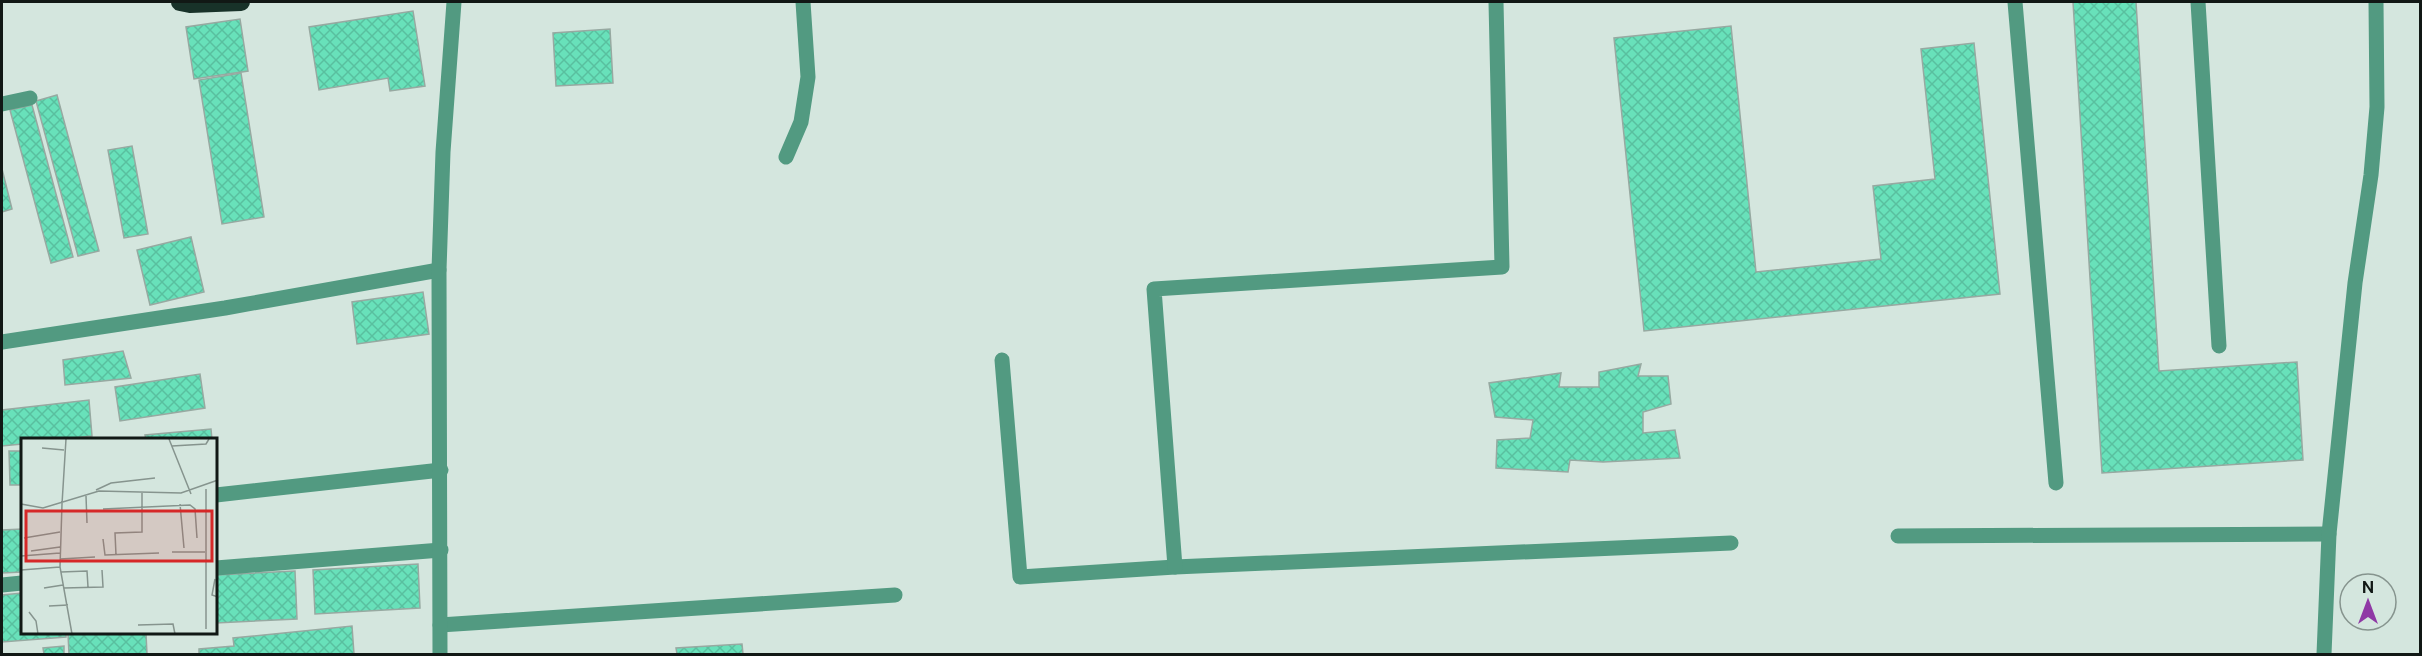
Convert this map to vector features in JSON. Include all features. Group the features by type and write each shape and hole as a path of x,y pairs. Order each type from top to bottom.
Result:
{"highway":[{"path":"180,2 190,4 242,2"}],"street":[{"path":"440,654 439,270 454,2"},
{"path":"786,157 801,122 808,77 803,2"},
{"path":"1175,567 1154,289 1502,267 1496,2"},
{"path":"2015,2 2056,483"},
{"path":"2198,2 2219,346"},
{"path":"2324,654 2329,534 2355,283 2372,175 2377,107 2376,2"},
{"path":"2,104 30,98"},
{"path":"2,342 225,308 439,270"},
{"path":"1002,360 1020,577 1175,567 1731,543"},
{"path":"218,495 441,470"},
{"path":"1898,536 2329,534"},
{"path":"218,568 441,550"},
{"path":"2,585 21,583"},
{"path":"440,625 895,595"}],"building":[{"path":"2073,2 2136,2 2159,371 2297,362 2303,460 2102,473"},
{"path":"413,11 425,86 390,91 388,78 319,90 309,27"},
{"path":"240,19 248,71 194,79 186,27"},
{"path":"1731,26 1756,272 1881,259 1873,186 1935,179 1921,49 1974,43 2000,294 1644,331 1614,38"},
{"path":"610,29 613,83 556,86 553,33"},
{"path":"241,73 264,217 222,224 199,80"},
{"path":"57,95 99,251 78,256 36,101"},
{"path":"32,105 73,257 51,263 10,110"},
{"path":"132,146 148,234 124,238 108,150"},
{"path":"2,169 12,209 2,212"},
{"path":"191,237 204,292 150,305 137,250"},
{"path":"423,292 429,334 357,344 352,302"},
{"path":"123,351 131,378 65,385 63,360"},
{"path":"1641,364 1638,376 1668,376 1671,404 1643,412 1643,433 1675,430 1680,458 1603,462 1570,460 1568,472 1496,468 1497,440 1530,438 1533,420 1495,417 1489,383 1561,373 1559,387 1599,387 1599,372"},
{"path":"200,374 205,408 120,421 115,387"},
{"path":"89,400 92,436 21,438 21,444 2,446 2,410"},
{"path":"211,429 212,438 146,438 145,435"},
{"path":"9,451 21,451 21,485 10,485"},
{"path":"21,529 21,572 2,573 2,530"},
{"path":"418,564 420,608 315,614 313,570"},
{"path":"295,571 297,619 218,623 218,575"},
{"path":"21,593 21,635 66,635 66,637 2,642 2,595"},
{"path":"352,626 354,654 199,654 199,649 234,646 233,638"},
{"path":"68,635 146,635 147,654 69,654"},
{"path":"742,644 743,654 677,654 676,648"},
{"path":"64,646 64,654 44,654 43,648"}]}
